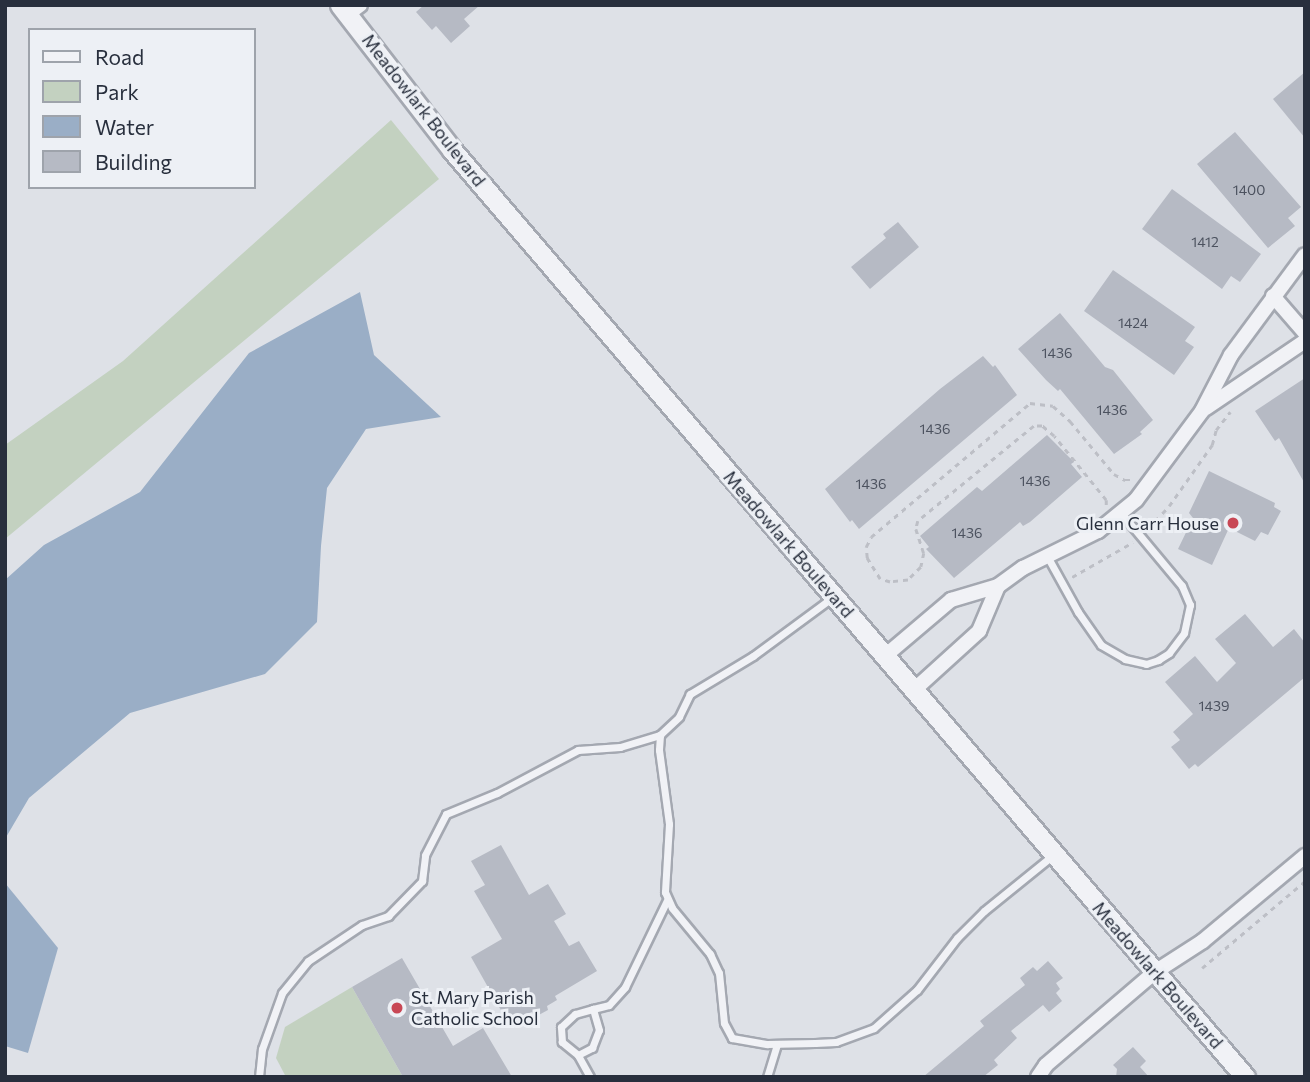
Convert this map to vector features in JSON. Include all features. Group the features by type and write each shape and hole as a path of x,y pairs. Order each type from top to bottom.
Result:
{"street":[{"name":"Meadowlark Boulevard","path":"350,8 453,150 1245,1077"},
{"path":"885,656 951,600 998,586 1047,556 1098,531 1122,514 1136,500 1202,411 1231,355 1305,255"},
{"path":"1273,296 1305,333"},
{"path":"1202,411 1305,341"},
{"path":"914,690 979,631 998,586"},
{"path":"1038,1077 1046,1065 1155,972 1203,941 1305,856"}],"lane":[{"path":"1047,556 1101,645 1125,659 1146,664 1158,660 1169,653 1184,633 1190,605 1182,586 1122,514"},
{"path":"259,1077 262,1049 282,993 308,961 362,925 387,916 422,881 425,855 446,814 496,793 578,750 620,747 660,735 679,717 690,694 753,656 834,596"},
{"path":"590,1077 578,1055 562,1042 561,1027 575,1014 609,1005 625,987 667,900 665,876 669,824 659,750 660,735"},
{"path":"667,900 710,954 719,974 727,1033 739,1041 777,1044 836,1042 874,1028 916,990 957,939 985,911 1054,855"},
{"path":"578,1055 592,1048 599,1030 593,1009"},
{"path":"767,1077 777,1044"}],"path":[{"path":"1107,509 1106,500 1054,436 1042,426 1034,426 918,522 916,529 924,553 921,567 908,579 890,582 880,579 867,558 866,547 871,537 1030,403 1053,406 1070,421 1114,474 1125,481 1135,480"},
{"path":"1061,582 1110,558 1140,535 1169,506 1212,445 1216,430 1233,408"},
{"path":"1202,968 1305,881"}],"green space":[{"path":"391,120 439,179 5,539 5,445 123,361"},
{"path":"352,987 403,1077 286,1077 276,1058 285,1027"}],"water":[{"path":"360,292 374,355 441,417 366,429 327,488 317,622 265,674 130,713 29,798 5,839 5,580 44,545 140,492 249,353"},
{"path":"5,883 58,948 28,1053 5,1046"}],"building":[{"path":"424,5 480,5 464,19 470,26 451,43 436,26 432,30 416,12"},
{"path":"1305,72 1305,138 1273,99"},
{"path":"1235,132 1301,207 1288,218 1295,226 1268,248 1197,164"},
{"path":"1172,189 1261,254 1240,282 1231,276 1222,289 1142,229"},
{"path":"898,222 919,247 870,289 851,267 886,238 883,234"},
{"path":"1113,270 1195,327 1185,341 1194,347 1174,375 1084,311"},
{"path":"1060,313 1105,367 1113,370 1153,420 1140,432 1142,434 1114,454 1060,389 1058,391 1046,380 1018,349"},
{"path":"983,356 993,367 995,365 1017,395 859,529 852,520 850,522 825,489 940,389"},
{"path":"1305,378 1305,484 1279,438 1275,441 1255,411"},
{"path":"1047,435 1074,462 1071,464 1082,477 1030,522 1023,526 1020,522 954,578 926,549 929,547 920,536 977,487 982,491"},
{"name":"Glenn Carr House","path":"1209,471 1275,503 1274,507 1281,511 1268,535 1261,532 1255,541 1229,528 1212,565 1178,549 1193,518 1189,513"},
{"path":"1245,614 1273,647 1294,629 1305,643 1305,677 1198,767 1195,764 1189,769 1171,747 1180,740 1173,732 1193,714 1165,682 1195,656 1217,682 1236,663 1215,639"},
{"path":"501,845 529,895 548,884 566,914 554,921 569,946 579,941 597,971 555,996 557,1000 547,1006 548,1010 535,1017 532,1012 507,1021 471,957 502,939 474,891 485,885 471,861"},
{"name":"St. Mary Parish Catholic School","path":"402,958 453,1046 483,1028 512,1077 403,1077 352,987"},
{"path":"1048,961 1063,978 1056,983 1060,989 1056,993 1062,1001 1049,1012 1043,1005 1011,1031 1017,1038 994,1060 998,1065 983,1077 923,1077 984,1026 980,1021 1025,985 1020,978 1033,967 1037,971"},
{"path":"1133,1047 1146,1061 1140,1067 1149,1077 1116,1077 1117,1069 1113,1065"}],"place":[{"name":"Glenn Carr House","path":"1233,523"},
{"name":"St. Mary Parish Catholic School","path":"397,1008"}]}
